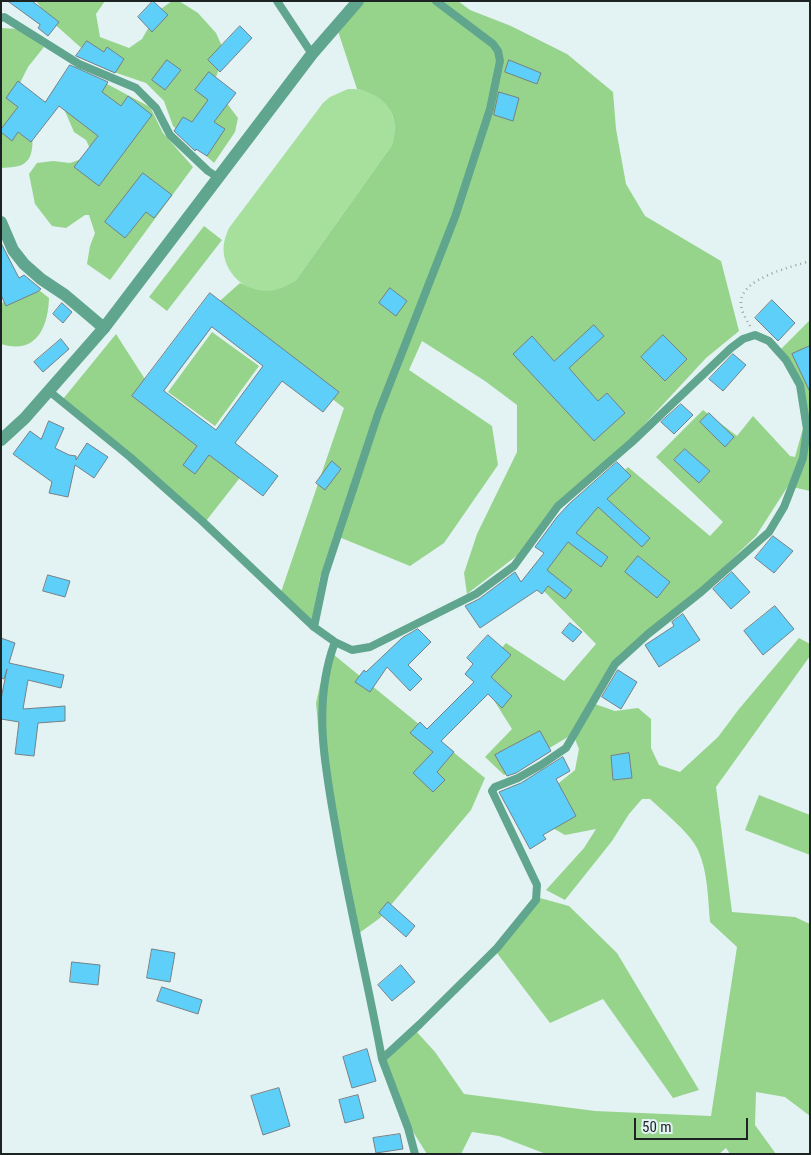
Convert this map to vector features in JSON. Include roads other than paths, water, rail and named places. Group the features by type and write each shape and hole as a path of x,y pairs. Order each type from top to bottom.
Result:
{"street":[{"path":"1,440 25,418 104,328 312,54 358,1"},
{"path":"1,222 13,250 24,264 40,279 65,295 104,328"}],"lane":[{"path":"277,1 312,54"},
{"path":"314,627 325,574 375,423 455,217 490,109 499,70 498,51 493,44 436,1"},
{"path":"1,18 4,17 79,64 136,88 156,108 170,135 208,171 219,178"},
{"path":"49,391 130,456 314,627 335,642 352,650 370,648 476,594 514,566 558,506 632,442 731,348 743,339 755,335 769,341 786,360 800,385 807,429 803,458 784,507 769,532 701,592 614,664 566,748 518,778 493,789 492,794 517,841 536,885 536,900 497,948 382,1059"},
{"path":"335,642 329,657 322,702 324,758 342,865 382,1059 408,1128 415,1154"}]}
